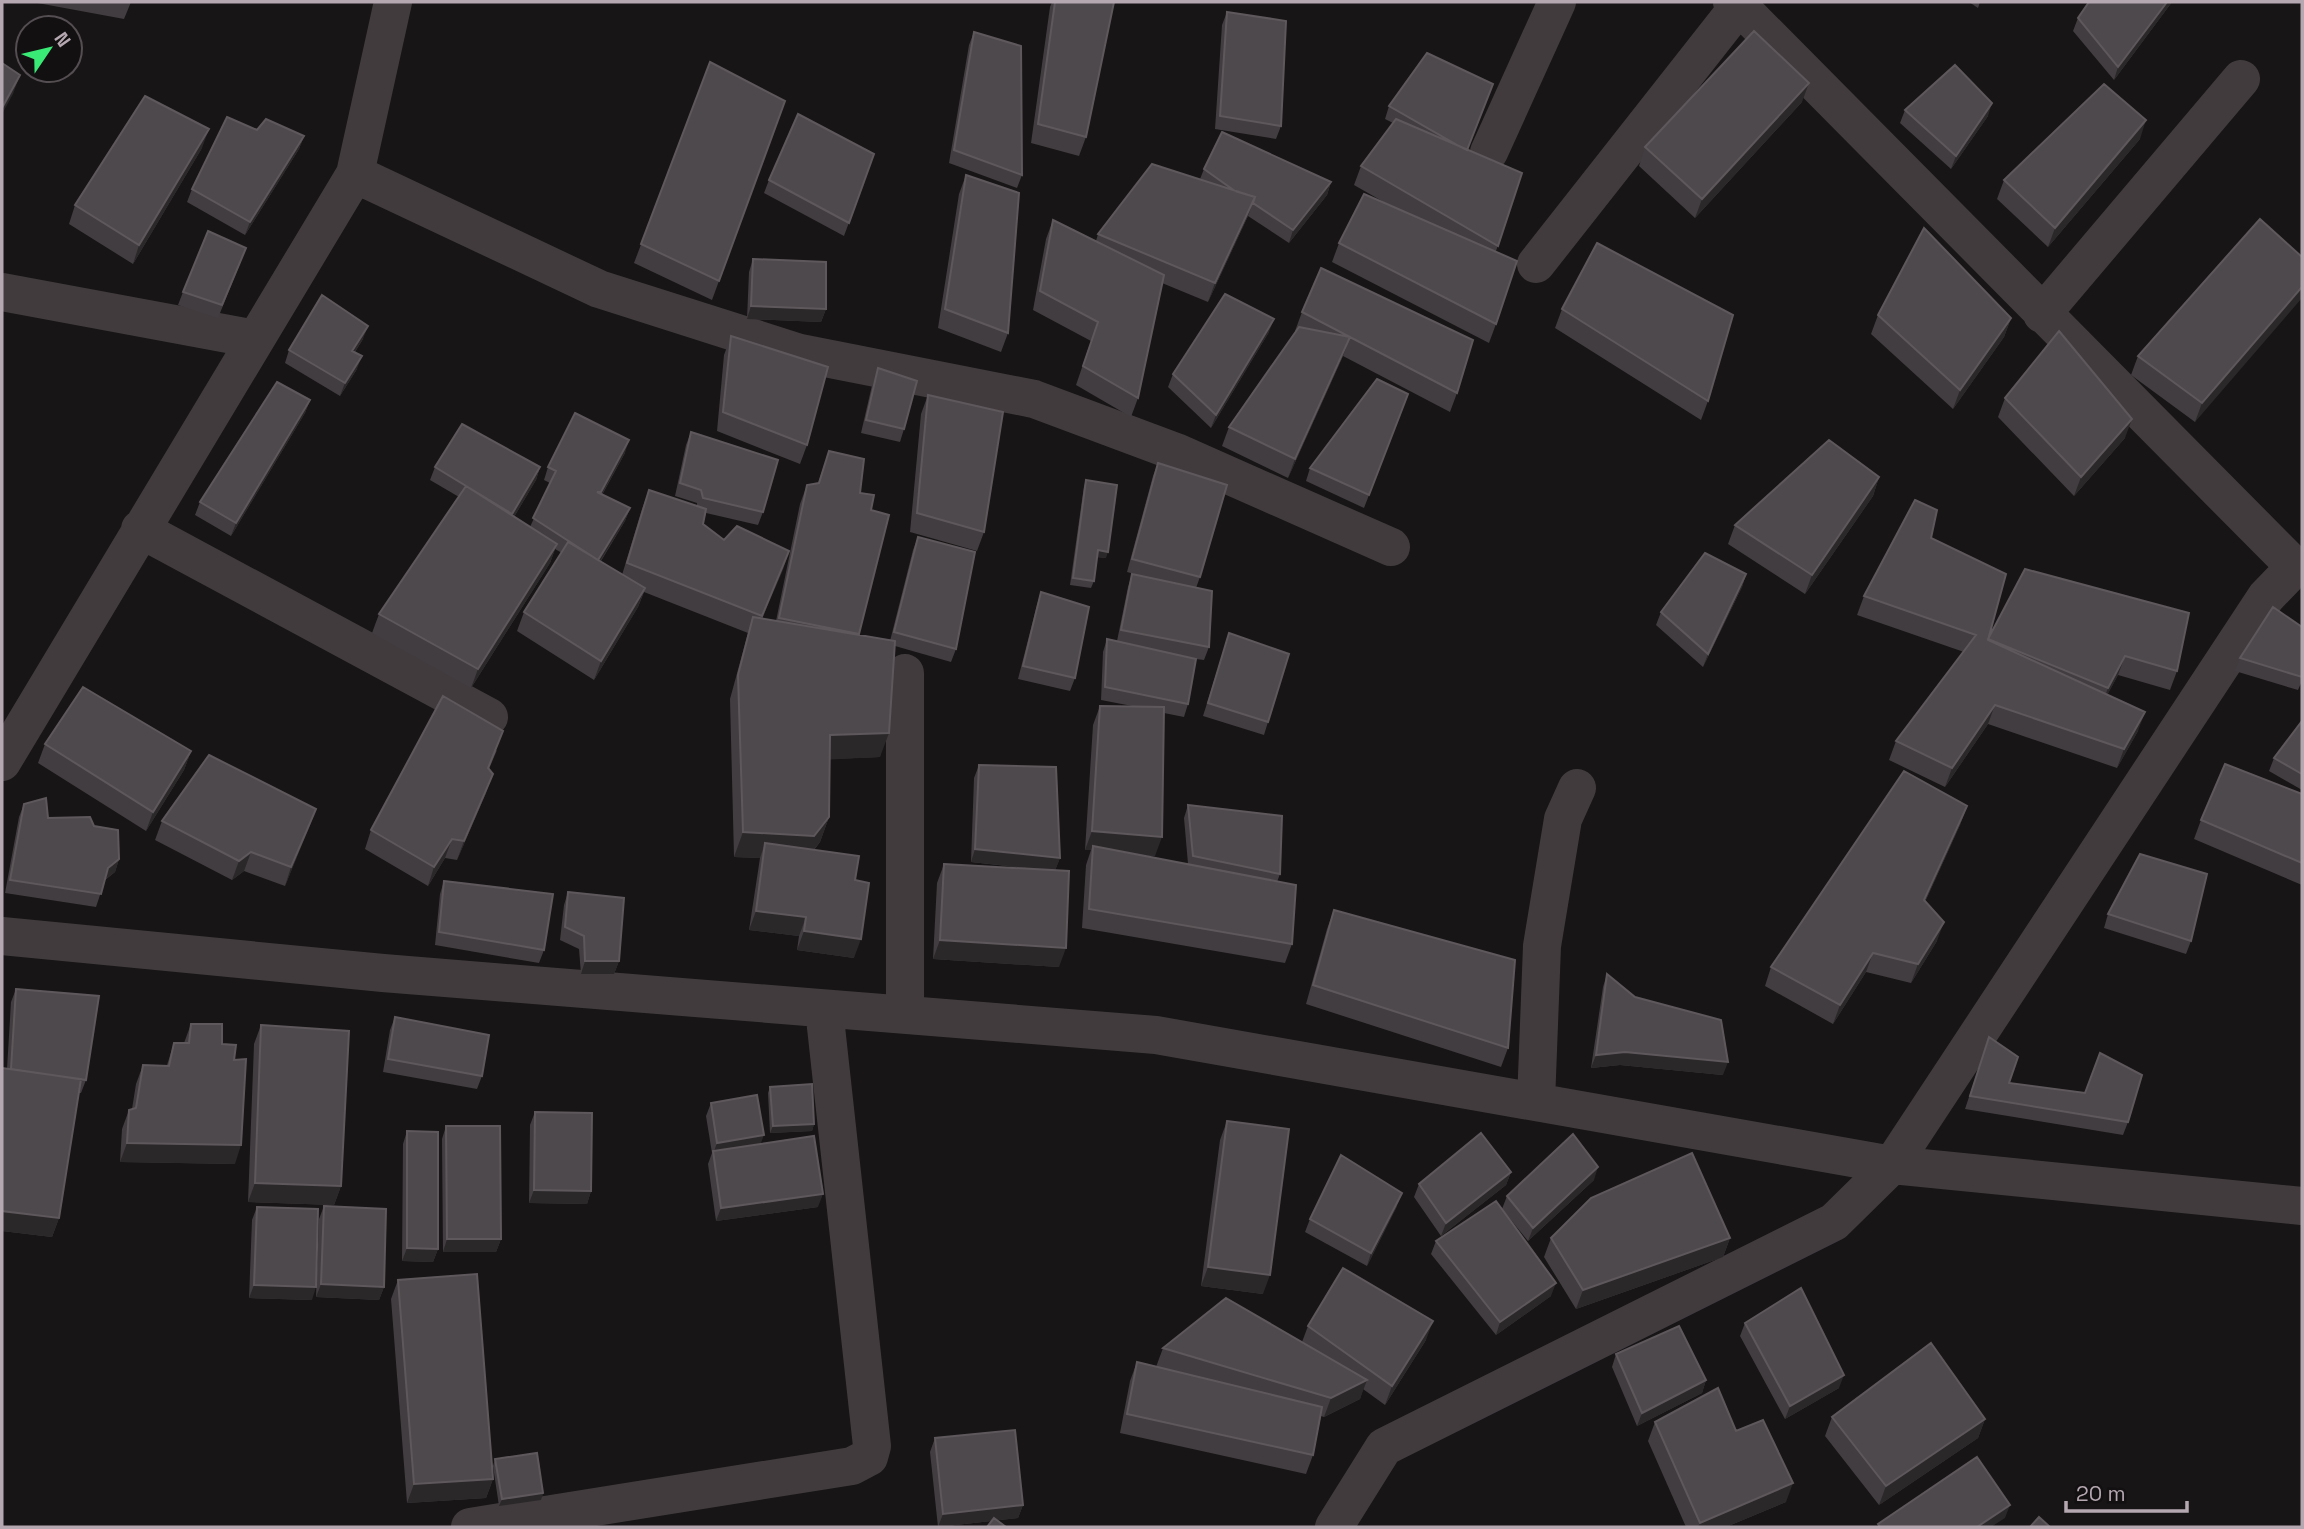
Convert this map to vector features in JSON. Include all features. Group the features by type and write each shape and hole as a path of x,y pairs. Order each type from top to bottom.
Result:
{"street":[{"path":"2,762 355,174 393,2"},
{"path":"1489,152 1557,2"},
{"path":"1334,1527 1384,1447 1834,1222 1892,1165 2266,597 2299,566 2042,314 1736,4 1536,264"},
{"path":"2042,314 2241,79"},
{"path":"355,174 599,289 800,353 1034,399 1176,452 1391,547"},
{"path":"2,292 255,339"},
{"path":"140,529 489,717"},
{"path":"905,673 905,1015"},
{"path":"1536,1102 1542,946 1563,819 1577,788"},
{"path":"2,936 383,973 1156,1035 1892,1165 2302,1206"},
{"path":"470,1527 852,1466 869,1457 872,1446 824,1009"}],"building":[{"path":"1055,2 1114,2 1086,137 1038,124"},
{"path":"2089,2 2167,2 2118,67 2078,18"},
{"path":"1227,12 1286,21 1281,126 1220,116"},
{"path":"1754,31 1809,83 1702,199 1645,147"},
{"path":"974,32 1021,46 1022,175 954,150"},
{"path":"1427,53 1493,84 1467,150 1389,106"},
{"path":"710,62 785,101 719,281 641,244"},
{"path":"2,63 14,71 15,84 2,108"},
{"path":"1955,65 1992,103 1956,156 1905,110"},
{"path":"2104,84 2146,120 2055,228 2004,180"},
{"path":"145,96 209,129 139,245 75,205"},
{"path":"798,114 874,154 849,223 769,180"},
{"path":"227,117 257,130 266,119 304,136 250,222 192,189"},
{"path":"1396,119 1522,173 1498,246 1361,166"},
{"path":"1222,132 1331,182 1293,230 1253,203 1255,197 1235,191 1204,169"},
{"path":"1152,164 1255,197 1215,283 1098,234"},
{"path":"966,175 1019,193 1008,333 945,309"},
{"path":"1364,194 1517,261 1496,324 1339,243"},
{"path":"2260,219 2302,257 2302,287 2202,403 2138,356"},
{"path":"1053,220 1164,275 1138,398 1083,366 1098,322 1040,291"},
{"path":"1924,228 2011,318 1960,390 1878,315"},
{"path":"208,231 246,248 222,305 183,292"},
{"path":"1597,243 1733,315 1708,401 1562,309"},
{"path":"753,259 826,262 826,309 751,306"},
{"path":"1321,268 1473,340 1457,393 1302,312"},
{"path":"1225,294 1274,319 1216,415 1173,374"},
{"path":"322,295 368,326 352,351 362,356 345,383 289,350"},
{"path":"1299,327 1350,337 1295,459 1229,427"},
{"path":"2059,331 2132,419 2081,477 2005,398"},
{"path":"731,336 828,367 807,445 723,412"},
{"path":"878,368 917,381 904,429 866,420"},
{"path":"1377,379 1408,394 1369,495 1310,468"},
{"path":"277,382 310,400 236,523 200,502"},
{"path":"928,395 1003,412 984,532 917,513"},
{"path":"575,413 629,440 601,492 597,492 630,508 598,560 533,518 556,471 548,467"},
{"path":"462,424 540,467 512,514 435,467"},
{"path":"691,432 778,460 763,512 703,498 701,490 680,483"},
{"path":"1829,440 1879,477 1812,575 1735,525"},
{"path":"829,451 864,459 860,493 874,495 871,510 889,515 859,634 779,618 807,485 819,483"},
{"path":"1158,463 1227,485 1200,577 1132,559"},
{"path":"1086,480 1117,485 1108,552 1098,550 1094,581 1073,578"},
{"path":"466,486 557,544 478,669 379,614"},
{"path":"649,490 706,509 703,524 724,540 737,526 789,551 762,616 627,563"},
{"path":"1915,500 1937,510 1931,538 2006,574 1988,640 2145,712 2124,749 1995,705 1952,768 1896,741 1976,635 1864,596"},
{"path":"918,537 975,552 956,649 894,632"},
{"path":"568,542 645,588 601,661 524,612"},
{"path":"1705,553 1746,574 1708,654 1661,612"},
{"path":"2025,569 2189,613 2177,671 2125,656 2108,688 1988,639"},
{"path":"1132,574 1212,591 1209,647 1121,630"},
{"path":"1041,592 1089,607 1075,678 1023,666"},
{"path":"2273,607 2302,627 2302,677 2240,658"},
{"path":"753,617 895,641 889,733 830,735 829,817 814,836 743,832 738,675"},
{"path":"1229,633 1289,654 1268,722 1208,703"},
{"path":"1107,639 1196,659 1188,704 1105,687"},
{"path":"83,687 191,751 153,812 45,744"},
{"path":"443,696 503,731 488,768 493,774 464,841 452,839 434,867 371,830"},
{"path":"1100,706 1164,707 1162,837 1092,831"},
{"path":"2302,721 2302,774 2274,758"},
{"path":"209,755 316,809 291,867 251,852 239,861 162,821"},
{"path":"2225,764 2302,794 2302,863 2201,820"},
{"path":"979,765 1056,767 1060,858 975,849"},
{"path":"1904,771 1967,806 1924,900 1944,922 1918,964 1873,953 1840,1005 1771,967"},
{"path":"46,798 48,818 90,817 94,826 118,830 119,859 108,868 101,894 10,880 24,804"},
{"path":"1188,805 1282,816 1280,874 1193,856"},
{"path":"765,843 859,856 855,880 869,883 861,939 804,931 806,917 756,911"},
{"path":"1093,846 1296,885 1292,944 1089,909"},
{"path":"2140,854 2207,874 2191,941 2108,914"},
{"path":"944,864 1069,871 1066,948 940,940"},
{"path":"444,881 553,894 544,950 439,932"},
{"path":"568,892 624,898 619,961 585,961 584,936 565,927"},
{"path":"1334,910 1515,960 1508,1048 1313,985"},
{"path":"1607,974 1635,997 1721,1020 1728,1062 1625,1052 1596,1055"},
{"path":"16,989 99,996 86,1080 11,1069"},
{"path":"395,1017 489,1035 482,1076 388,1059"},
{"path":"191,1024 222,1024 222,1044 236,1045 234,1060 246,1059 241,1145 127,1143 129,1110 136,1108 143,1065 169,1066 174,1043 189,1043"},
{"path":"261,1025 349,1031 341,1186 255,1183"},
{"path":"1989,1037 2018,1057 2009,1083 2085,1093 2100,1053 2142,1075 2128,1122 1970,1096"},
{"path":"2,1068 81,1079 59,1218 2,1211"},
{"path":"812,1084 814,1124 773,1126 770,1087"},
{"path":"757,1095 764,1135 717,1143 711,1103"},
{"path":"535,1112 592,1113 591,1191 534,1190"},
{"path":"1227,1121 1289,1129 1270,1275 1208,1267"},
{"path":"446,1126 500,1126 501,1239 447,1239"},
{"path":"407,1131 438,1132 438,1249 407,1248"},
{"path":"1481,1133 1511,1172 1446,1223 1419,1184"},
{"path":"1573,1134 1598,1167 1533,1228 1507,1196"},
{"path":"814,1136 823,1194 721,1208 713,1151"},
{"path":"1692,1153 1730,1238 1583,1290 1551,1238 1591,1198"},
{"path":"1341,1155 1402,1193 1371,1253 1310,1219"},
{"path":"1496,1201 1556,1283 1500,1322 1436,1241"},
{"path":"324,1206 386,1209 384,1287 321,1284"},
{"path":"257,1207 318,1209 316,1287 254,1285"},
{"path":"1343,1268 1433,1321 1392,1386 1308,1326"},
{"path":"477,1274 493,1479 414,1484 398,1280"},
{"path":"1801,1288 1844,1375 1790,1406 1745,1323"},
{"path":"1226,1298 1367,1380 1331,1398 1163,1348"},
{"path":"1679,1326 1706,1380 1642,1413 1616,1354"},
{"path":"1931,1343 1985,1419 1886,1486 1832,1417"},
{"path":"1137,1362 1322,1407 1313,1455 1127,1414"},
{"path":"1718,1388 1736,1431 1763,1420 1793,1483 1700,1523 1655,1422"},
{"path":"1015,1430 1023,1505 943,1514 935,1438"},
{"path":"537,1453 543,1493 502,1499 495,1459"},
{"path":"1977,1457 2010,1505 1977,1527 1880,1527 1878,1524"},
{"path":"2039,1517 2050,1527 2030,1527"},
{"path":"994,1518 1006,1527 987,1527"}]}
